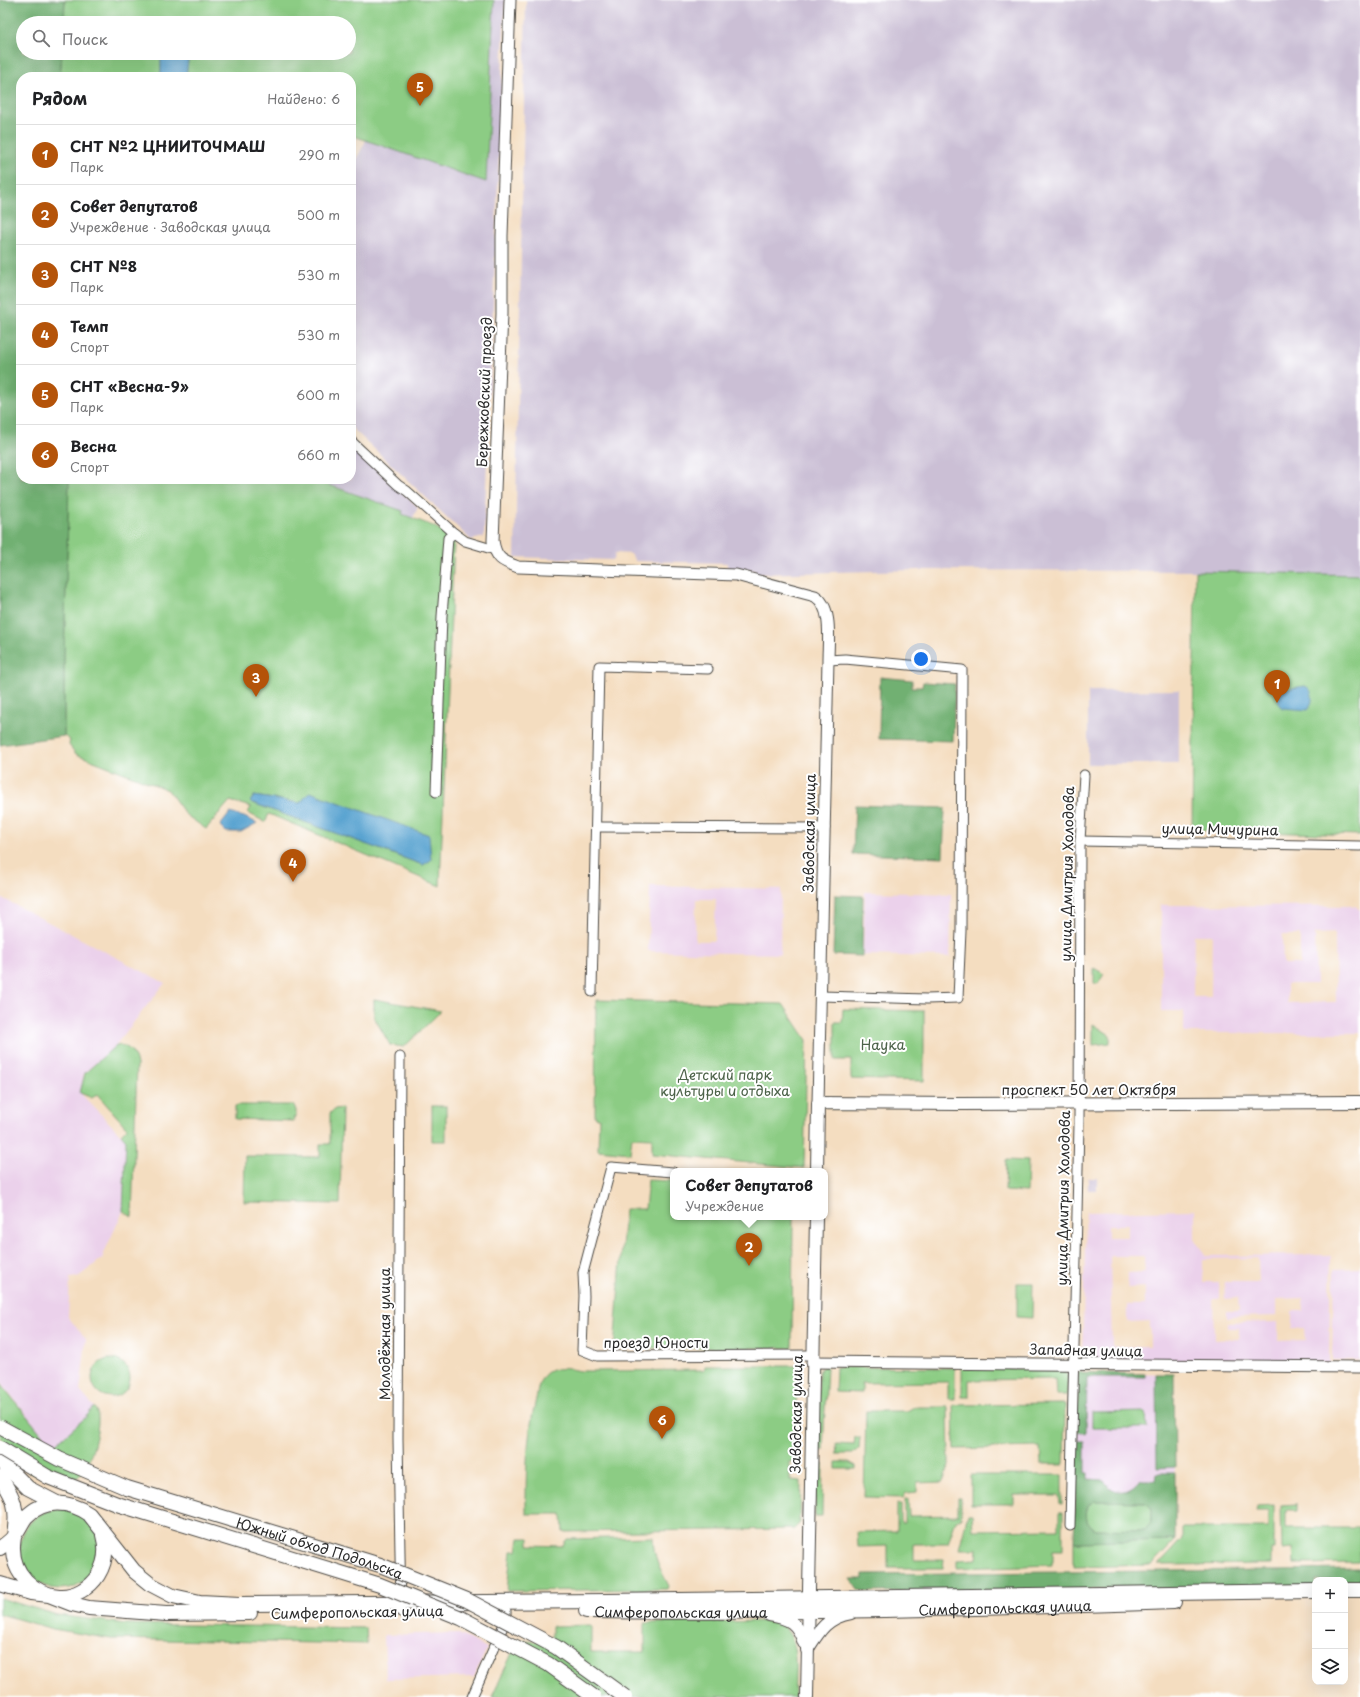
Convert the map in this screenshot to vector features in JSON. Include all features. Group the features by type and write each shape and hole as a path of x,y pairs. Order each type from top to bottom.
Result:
{"main road":[{"name":"проспект 50 лет Октября","path":"818,1103 1078,1104 1360,1102"},
{"name":"Заводская улица","path":"816,1168 818,1103"},
{"name":"Заводская улица","path":"807,1697 812,1358 816,1220"},
{"name":"Южный обход Подольска","path":"0,1427 59,1459 127,1488 380,1565 467,1600 556,1647 625,1697"},
{"name":"Южный обход Подольска","path":"0,1448 48,1476 116,1504 380,1585 461,1618 548,1664 594,1697"},
{"path":"0,1460 28,1488 57,1503"},
{"path":"0,1477 14,1503 16,1534"},
{"path":"0,1584 31,1593 49,1595 62,1596 74,1594 95,1580 102,1569 105,1557 106,1545 103,1532 93,1518 80,1508 68,1504 57,1503 36,1509 20,1524 13,1545 16,1567 22,1577 39,1591 49,1595"},
{"name":"Симферопольская улица","path":"103,1532 134,1571 150,1584 173,1596 200,1602 506,1611 707,1612 744,1611 808,1605 863,1611 984,1609 1213,1601 1312,1600"},
{"path":"0,1548 16,1534"},
{"path":"1348,1590 1360,1590"},
{"name":"Симферопольская улица","path":"49,1595 72,1604 89,1608 166,1614 401,1607 808,1605 1312,1591"},
{"path":"1348,1600 1360,1600"},
{"path":"744,1611 782,1617 800,1629 807,1650"},
{"path":"807,1650 822,1627 840,1615 863,1611"}],"street":[{"name":"Бережковский проезд","path":"495,550 494,533 502,313 502,236 510,0"},
{"path":"356,446 398,485 454,533 465,541 495,550"},
{"path":"436,792 444,592 448,538 454,533"},
{"name":"Заводская улица","path":"495,550 498,557 518,567 736,575 815,596 821,599 827,612 828,660 818,1103"},
{"path":"821,996 927,999 958,998 961,931 962,670 845,659 828,660"},
{"path":"592,992 597,827 599,666 708,669"},
{"name":"улица Дмитрия Холодова","path":"1070,1526 1078,1104 1080,841 1084,775"},
{"path":"597,827 825,828"},
{"name":"улица Мичурина","path":"1080,841 1360,846"},
{"name":"Молодёжная улица","path":"400,1057 398,1439 401,1607"},
{"name":"проезд Юности","path":"670,1172 611,1167 583,1273 584,1296 582,1350 597,1356 812,1358"},
{"name":"Западная улица","path":"812,1358 1074,1365 1360,1367"},
{"path":"472,1697 506,1620 506,1611"}],"shaded area":[{"path":"494,0 505,0 484,537 471,540 356,432 356,161 366,140 486,182"},
{"path":"526,0 1360,0 1360,575 1195,571 918,570 755,574 754,570 727,570 727,563 635,561 631,554 615,553 614,560 515,557"},
{"path":"356,451 418,507 413,518 402,514 403,511 326,484 356,484"},
{"path":"1179,690 1179,764 1088,764 1088,691"},
{"path":"650,886 781,889 780,954 648,951","holes":["696,899 716,899 714,941 695,941"]},
{"path":"865,892 951,894 950,957 863,955"},
{"path":"0,897 165,983 114,1047 84,1073 80,1093 126,1140 123,1211 104,1253 104,1257 78,1277 70,1278 68,1317 86,1339 80,1391 94,1407 85,1418 52,1447 0,1381"},
{"path":"1161,905 1355,906 1360,910 1360,1033 1184,1033 1184,1011 1161,1011","holes":["1335,933 1336,1002 1287,1003 1287,984 1316,984 1315,934","1194,935 1212,935 1211,997 1193,997","1282,935 1300,935 1300,964 1283,964"]},
{"path":"1088,1178 1097,1178 1097,1190 1088,1190"},
{"path":"1195,1210 1195,1240 1206,1256 1331,1255 1329,1363 1082,1361 1086,1212","holes":["1108,1225 1128,1225 1128,1237 1108,1237","1110,1256 1144,1256 1145,1272 1128,1273 1128,1288 1145,1287 1145,1305 1127,1305 1127,1322 1150,1321 1150,1346 1112,1347","1258,1258 1259,1282 1224,1282 1225,1299 1238,1298 1239,1311 1227,1311 1227,1317 1277,1316 1277,1299 1303,1298 1304,1311 1292,1311 1292,1328 1304,1328 1305,1340 1278,1341 1278,1322 1228,1323 1228,1328 1239,1328 1239,1339 1214,1340 1213,1299 1219,1299 1219,1282 1203,1282 1203,1259"]},
{"path":"1360,1268 1360,1360 1332,1360 1334,1269"},
{"path":"1078,1372 1174,1374 1175,1540 1074,1542"},
{"path":"457,1633 487,1648 474,1677 386,1679 384,1635"}],"green space":[{"path":"0,0 65,0 64,16 16,16 16,60 61,60 60,72 16,72 16,484 69,484 64,658 64,736 0,745"},
{"path":"65,0 494,0 486,182 356,137 356,72 187,72 188,60 356,60 356,16 64,16"},
{"path":"61,60 161,60 161,72 60,72"},
{"path":"69,484 326,484 403,511 402,514 433,526 456,539 456,542 454,542 440,886 269,814 265,822 248,813 251,807 230,801 206,829 186,815 168,790 76,754 69,745 70,740 64,736 64,658","holes":["254,796 300,803 430,860 423,865 250,802"]},
{"path":"1195,571 1360,575 1360,835 1192,830"},
{"path":"880,677 912,680 912,687 922,687 923,682 955,684 953,741 879,739"},
{"path":"855,805 945,808 943,857 853,854"},
{"path":"835,895 863,896 862,956 833,955"},
{"path":"1094,968 1104,974 1098,984 1094,983"},
{"path":"374,999 441,1011 404,1047 390,1045 374,1017"},
{"name":"Детский парк культуры и отдыха","path":"596,1000 783,1004 807,1040 804,1168 652,1154 652,1138 632,1137 630,1153 598,1150 599,1118 595,1117"},
{"name":"Наука","path":"843,1009 924,1011 924,1081 851,1079 851,1060 835,1060 835,1022 842,1022"},
{"path":"1093,1024 1110,1035 1110,1043 1093,1045"},
{"path":"120,1045 127,1047 132,1052 137,1064 132,1217 123,1211 126,1140 121,1134 127,1128 97,1094 92,1098 80,1093 85,1073 114,1047"},
{"path":"293,1105 296,1110 296,1118 293,1118 294,1121 235,1119 235,1106"},
{"path":"432,1106 446,1106 446,1141 432,1141"},
{"path":"342,1108 340,1204 244,1202 245,1156 320,1157 320,1144 330,1144 330,1113 335,1109"},
{"path":"1006,1160 1028,1161 1027,1192 1005,1191"},
{"path":"648,1180 670,1181 670,1220 793,1220 792,1348 614,1348 625,1209 645,1209"},
{"path":"1017,1283 1033,1283 1032,1318 1017,1317"},
{"path":"107,1359 115,1359 122,1362 127,1367 130,1378 127,1389 122,1394 115,1397 107,1397 100,1394 95,1389 92,1382 92,1374 95,1367 100,1362"},
{"path":"705,1366 797,1366 795,1461 790,1462 790,1480 801,1481 800,1523 794,1529 563,1532 562,1514 526,1514 528,1443 530,1428 538,1388 545,1374 556,1369 581,1371 704,1370"},
{"path":"822,1367 827,1367 823,1450 817,1450 819,1372"},
{"path":"836,1367 955,1368 955,1399 948,1399 948,1382 862,1383 862,1393 835,1392"},
{"path":"962,1368 1061,1369 1068,1375 1067,1395 1056,1395 1055,1379 969,1380 969,1397 962,1397"},
{"path":"1078,1372 1145,1374 1145,1377 1087,1377 1086,1433 1077,1432"},
{"path":"1156,1374 1174,1374 1175,1467 1157,1468"},
{"path":"0,1383 52,1447 85,1418 94,1407 98,1418 97,1434 87,1464 83,1472 77,1478 71,1480 61,1480 30,1473 0,1436"},
{"path":"1065,1404 1064,1464 1041,1464 1040,1447 954,1449 953,1405"},
{"path":"914,1407 948,1407 949,1466 943,1482 917,1483 917,1492 906,1493 903,1498 864,1497 866,1411 907,1411"},
{"path":"1146,1412 1147,1428 1092,1428 1092,1413"},
{"path":"855,1437 860,1437 859,1448 853,1454 837,1454 836,1444 854,1445"},
{"path":"1077,1441 1085,1441 1085,1473 1088,1473 1088,1479 1104,1480 1112,1489 1117,1491 1127,1490 1136,1485 1140,1480 1156,1480 1157,1473 1175,1473 1175,1540 1074,1542","holes":["1094,1501 1146,1502 1152,1508 1152,1522 1144,1530 1094,1529 1088,1524 1086,1511 1089,1505"]},
{"path":"836,1462 849,1462 856,1466 856,1469 836,1469"},
{"path":"815,1464 823,1464 822,1516 815,1516"},
{"path":"971,1475 1062,1475 1062,1504 1060,1504 1059,1495 1014,1495 1014,1504 971,1504"},
{"path":"958,1498 961,1498 961,1519 956,1520 948,1544 914,1544 914,1560 944,1560 943,1568 888,1568 888,1546 858,1547 857,1532 897,1531 897,1504 901,1504 901,1523 905,1523 905,1499 908,1499 909,1516 958,1515"},
{"path":"1094,1501 1146,1502 1152,1508 1152,1522 1144,1530 1094,1529 1088,1524 1086,1514 1087,1508"},
{"path":"1297,1504 1297,1510 1286,1510 1286,1528 1360,1528 1360,1563 1294,1564 1293,1548 1282,1549 1281,1505"},
{"path":"1274,1505 1274,1549 1271,1549 1271,1564 1158,1565 1182,1539 1182,1528 1268,1528 1268,1511 1256,1511 1257,1506"},
{"path":"60,1509 75,1512 88,1521 97,1534 100,1549 97,1564 88,1577 75,1586 60,1589 45,1586 32,1577 23,1564 20,1549 23,1534 32,1521 45,1512"},
{"path":"1059,1513 1063,1513 1063,1550 1052,1550 1052,1565 957,1568 957,1560 977,1559 978,1549 959,1549 968,1514 972,1514 973,1530 1059,1529"},
{"path":"653,1537 656,1556 669,1586 668,1589 507,1591 511,1551 517,1551 519,1538 529,1538 529,1545 562,1546 567,1539"},
{"path":"1175,1540 1151,1565 1074,1567 1074,1542"},
{"path":"1360,1569 1360,1586 1348,1586 1348,1577 1312,1577 1312,1587 865,1592 858,1589 851,1579 863,1579 863,1574"},
{"path":"0,1598 57,1615 126,1624 366,1628 367,1644 111,1639 53,1629 0,1614"},
{"path":"772,1621 782,1626 789,1633 793,1642 795,1653 795,1697 492,1697 518,1640 552,1641 552,1626 591,1625 591,1652 645,1652 645,1623"}],"water":[{"path":"161,60 188,60 187,72 161,72"},
{"path":"1305,686 1310,690 1312,696 1308,710 1282,708 1278,699 1280,690"},
{"path":"310,792 429,835 431,860 423,865 250,802 254,796 300,803"},
{"path":"230,813 257,823 241,832 226,832 220,826"}],"place":[{"name":"СНТ «Весна-9»","path":"420,106"},
{"name":"СНТ №8","path":"256,697"},
{"name":"СНТ №2 ЦНИИТОЧМАШ","path":"1277,703"},
{"name":"Темп","path":"293,882"},
{"name":"Совет депутатов","path":"749,1266"},
{"name":"Весна","path":"662,1439"}]}
